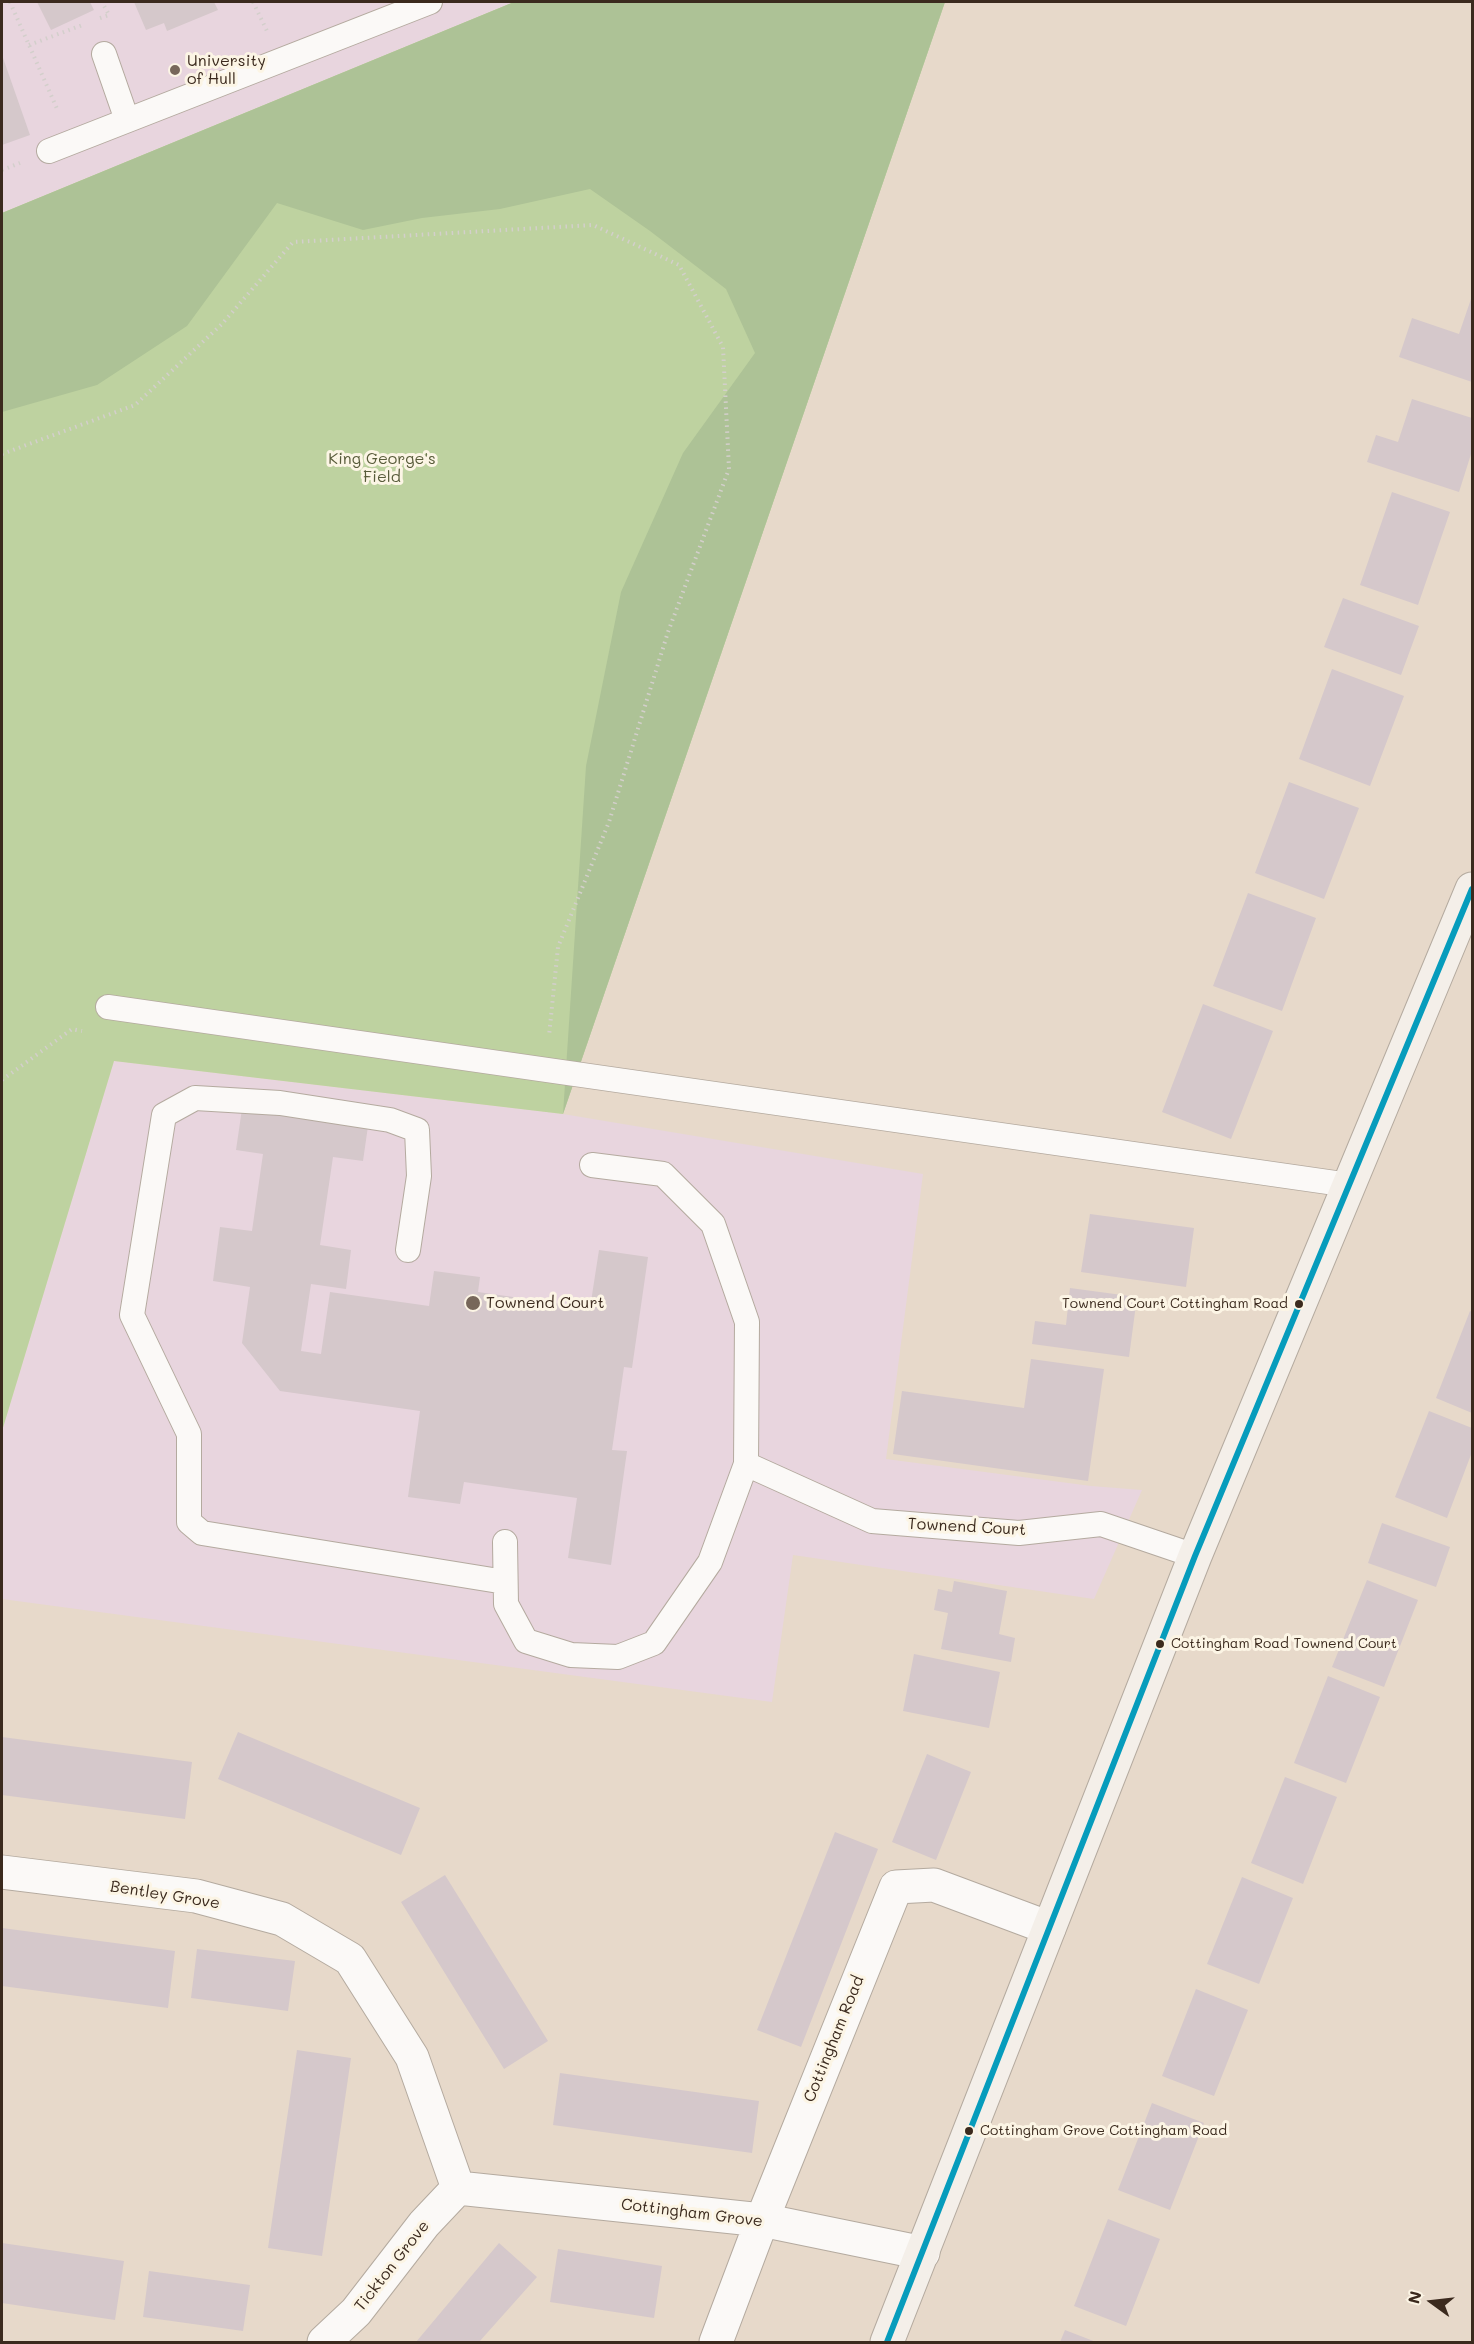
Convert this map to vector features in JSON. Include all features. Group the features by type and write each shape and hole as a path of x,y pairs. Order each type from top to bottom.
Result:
{"main road":[{"path":"887,2343 1195,1556 1473,889"}],"street":[{"name":"Bentley Grove","path":"2,1872 196,1896 282,1919 350,1959 412,2057 458,2188"},
{"name":"Cottingham Road","path":"716,2343 762,2220 896,1887 934,1886 1050,1928"},
{"name":"Cottingham Grove","path":"458,2188 762,2220 923,2253"},
{"name":"Tickton Grove","path":"324,2343 356,2312 424,2224 458,2188"}],"lane":[{"path":"49,151 430,2"},
{"path":"104,54 128,120"},
{"path":"108,1007 1349,1185"},
{"path":"408,1250 419,1176 417,1130 390,1120 280,1103 195,1098 164,1115 132,1314 189,1434 189,1522 202,1533 505,1582"},
{"path":"505,1542 506,1604 526,1641 571,1655 618,1657 654,1642 710,1562 746,1464 747,1322 713,1224 663,1174 592,1165"},
{"name":"Townend Court","path":"746,1464 872,1521 1018,1533 1101,1524 1195,1556"}],"path":[{"path":"10,2 72,142"},
{"path":"99,19 109,15 102,2"},
{"path":"29,45 89,23"},
{"path":"2,454 135,405 222,324 293,242 593,225 679,265 723,347 729,469 668,632 609,822 558,947 545,1070"},
{"path":"2,1080 72,1029 101,1033 108,1007"}],"shaded area":[{"name":"University of Hull","path":"2,2 514,2 2,213"},
{"name":"Townend Court","path":"114,1061 563,1114 923,1174 886,1459 1091,1486 1142,1490 1094,1599 793,1555 772,1702 2,1599 2,1431"}],"green space":[{"name":"King George's Field","path":"514,2 945,2 563,1114 114,1061 2,1431 2,213"},
{"path":"514,2 945,2 563,1114 586,766 621,592 683,453 755,353 726,289 590,189 500,209 422,218 363,230 277,203 187,326 97,385 2,412 2,213"}],"building":[{"path":"37,2 90,2 94,10 51,30"},
{"path":"134,2 214,2 218,10 167,31 164,23 146,30"},
{"path":"2,55 30,135 2,145"},
{"path":"1472,296 1472,382 1399,357 1412,318 1459,334"},
{"path":"1412,399 1472,418 1472,451 1459,492 1367,462 1376,435 1398,442"},
{"path":"1392,492 1450,512 1418,605 1360,585"},
{"path":"1343,598 1419,626 1401,675 1324,647"},
{"path":"1332,669 1404,696 1370,786 1299,759"},
{"path":"1289,782 1359,808 1324,899 1255,873"},
{"path":"1248,893 1316,918 1282,1011 1213,986"},
{"path":"1203,1004 1273,1031 1231,1139 1162,1112"},
{"path":"243,1102 369,1119 363,1161 333,1157 320,1245 351,1250 346,1289 311,1284 301,1351 321,1354 330,1292 429,1306 434,1271 480,1277 478,1292 590,1308 599,1250 648,1257 632,1368 624,1367 612,1450 627,1451 611,1565 568,1558 577,1498 464,1482 460,1504 408,1497 420,1411 280,1391 242,1343 250,1287 213,1281 220,1227 252,1231 263,1154 236,1150"},
{"path":"1090,1214 1194,1228 1186,1287 1081,1272"},
{"path":"1070,1288 1137,1297 1129,1357 1032,1344 1035,1321 1066,1325"},
{"path":"1470,1311 1472,1312 1472,1413 1436,1398"},
{"path":"1031,1359 1104,1369 1088,1481 893,1454 902,1391 1024,1408"},
{"path":"1429,1411 1472,1428 1472,1452 1447,1518 1395,1497"},
{"path":"1382,1523 1450,1547 1436,1587 1368,1563"},
{"path":"1367,1580 1418,1600 1384,1687 1332,1667"},
{"path":"954,1581 1007,1591 999,1634 1015,1638 1011,1662 941,1649 948,1613 934,1610 938,1589 952,1592"},
{"path":"914,1654 1000,1672 989,1728 903,1711"},
{"path":"1328,1676 1380,1697 1346,1783 1294,1763"},
{"path":"238,1732 420,1808 401,1855 218,1779"},
{"path":"2,1737 192,1762 185,1819 2,1795"},
{"path":"927,1754 971,1772 936,1860 892,1842"},
{"path":"1285,1777 1337,1797 1303,1884 1251,1863"},
{"path":"835,1832 878,1849 801,2047 757,2030"},
{"path":"445,1875 548,2041 504,2069 401,1902"},
{"path":"1242,1877 1293,1898 1259,1984 1207,1964"},
{"path":"2,1928 175,1951 168,2008 2,1986"},
{"path":"197,1949 295,1961 288,2011 191,1998"},
{"path":"1196,1989 1248,2010 1214,2096 1162,2076"},
{"path":"297,2050 351,2058 322,2256 268,2248"},
{"path":"560,2073 759,2101 752,2153 553,2125"},
{"path":"1152,2103 1204,2123 1170,2210 1118,2190"},
{"path":"1108,2219 1160,2239 1126,2326 1074,2306"},
{"path":"2,2243 124,2261 115,2320 2,2303"},
{"path":"499,2243 537,2277 479,2342 416,2342"},
{"path":"558,2249 662,2266 654,2318 550,2302"},
{"path":"149,2271 250,2285 243,2331 143,2317"},
{"path":"1065,2330 1096,2342 1060,2342"}],"transit line":[{"path":"887,2342 1195,1556 1472,889"}],"place":[{"name":"University of Hull","path":"175,70"},
{"name":"Townend Court","path":"473,1303"},
{"name":"Townend Court Cottingham Road","path":"1299,1304"},
{"name":"Cottingham Road Townend Court","path":"1160,1644"},
{"name":"Cottingham Grove Cottingham Road","path":"969,2131"}]}
